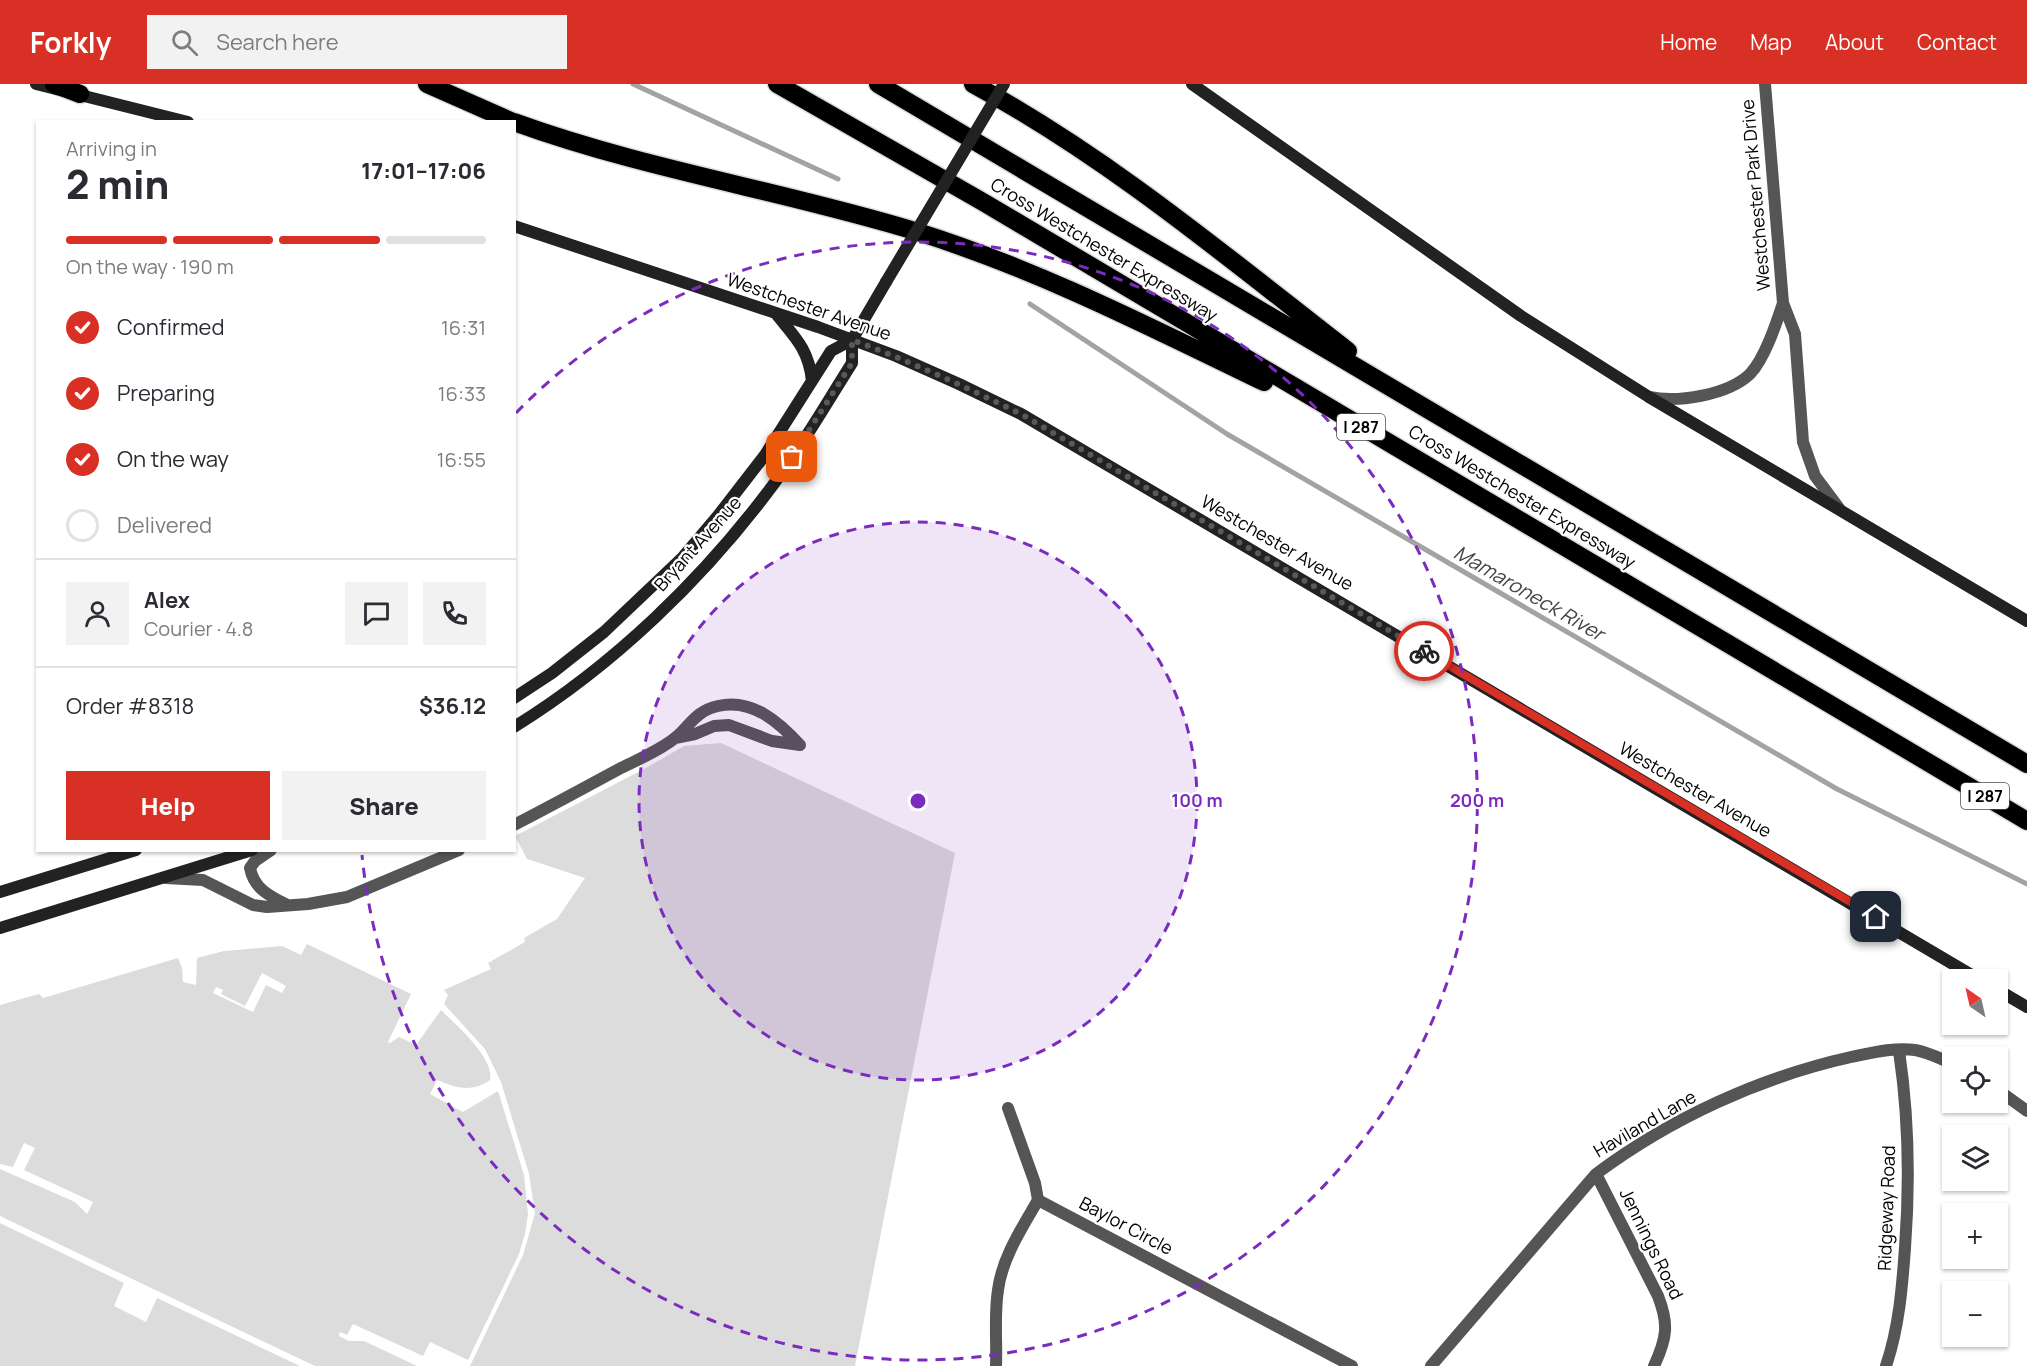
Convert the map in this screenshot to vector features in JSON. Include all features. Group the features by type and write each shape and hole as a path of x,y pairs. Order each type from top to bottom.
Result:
{"highway":[{"path":"54,84 80,94"},
{"path":"426,84 509,120"},
{"name":"Cross Westchester Expressway","path":"777,84 912,161 2027,821"},
{"name":"Cross Westchester Expressway","path":"878,84 2027,764"},
{"path":"973,84 1029,115 1117,174 1412,400"},
{"path":"516,123 605,152 864,217 987,255 1102,303 1377,436"}],"main road":[{"path":"36,84 180,120"},
{"name":"Bryant Avenue","path":"516,726 583,679 658,615 734,534 773,485 852,363 852,340 1004,84"},
{"path":"1196,86 1492,297 1649,397 2027,621"},
{"name":"Westchester Avenue","path":"516,227 896,356 1021,414 1961,969"},
{"path":"776,314 801,343 811,368 812,381"},
{"name":"Bryant Avenue","path":"516,697 552,673 604,632 682,557 747,481 831,351 852,340"},
{"path":"0,892 130,852"},
{"path":"0,928 246,852"},
{"path":"2008,996 2027,1007"}],"street":[{"name":"Westchester Park Drive","path":"1764,84 1783,303 1795,334 1803,442 1815,476 1839,508"},
{"name":"Westchester Park Drive","path":"1649,397 1683,399 1723,389 1749,374 1761,359 1783,303"},
{"path":"516,824 675,738 695,734 714,726 729,724 772,741 800,745 784,727 758,710 745,706 719,705 705,710 688,723 675,738"},
{"path":"268,852 255,861 250,868 251,874 262,891 288,905"},
{"path":"166,878 203,880 253,905 267,908 347,897 454,852"},
{"name":"Haviland Lane","path":"1431,1366 1596,1174 1622,1154 1722,1101 1815,1065 1870,1053 1913,1050 1942,1059"},
{"name":"Ridgeway Road","path":"1887,1366 1895,1338 1901,1300 1909,1191 1906,1099 1899,1051"},
{"path":"2008,1097 2027,1111"},
{"path":"996,1366 998,1291 1003,1269 1038,1200 1035,1183 1008,1108"},
{"name":"Jennings Road","path":"1596,1174 1665,1314 1666,1333 1662,1350 1654,1366"},
{"name":"Baylor Circle","path":"1038,1200 1352,1366"}],"shaded area":[{"path":"721,743 955,853 855,1366 470,1366 523,1255 535,1213 529,1174 501,1082 485,1049 444,1004 448,995 444,990 491,969 488,963 525,942 524,938 557,919 585,878 527,859 516,835 684,746"},
{"path":"307,944 411,994 388,1042 399,1037 416,1045 441,1010 473,1042 487,1062 490,1080 483,1084 464,1088 437,1080 430,1094 463,1112 498,1091 524,1175 528,1214 519,1254 468,1360 430,1342 423,1356 353,1324 347,1335 340,1332 339,1336 349,1341 364,1341 417,1366 315,1366 0,1216 0,1169 75,1202 87,1214 93,1202 24,1170 35,1148 24,1143 13,1167 0,1164 0,1005 39,994 43,998 178,958 182,968 183,982 196,985 197,958 224,951 282,946 301,955","holes":["262,973 286,986 282,993 266,985 253,1012 213,993 216,987 223,990 221,994 245,1006"]},
{"path":"0,1223 124,1283 114,1306 146,1322 157,1298 300,1366 0,1366"}],"waterway":[{"name":"Mamaroneck River","path":"633,84 838,179"},
{"name":"Mamaroneck River","path":"1030,304 1227,434 1837,789 2027,884"}],"way so far":[{"path":"792,457 852,363 852,340 896,356 1021,414 1424,651"}],"route":[{"path":"1424,651 1876,917"}]}
